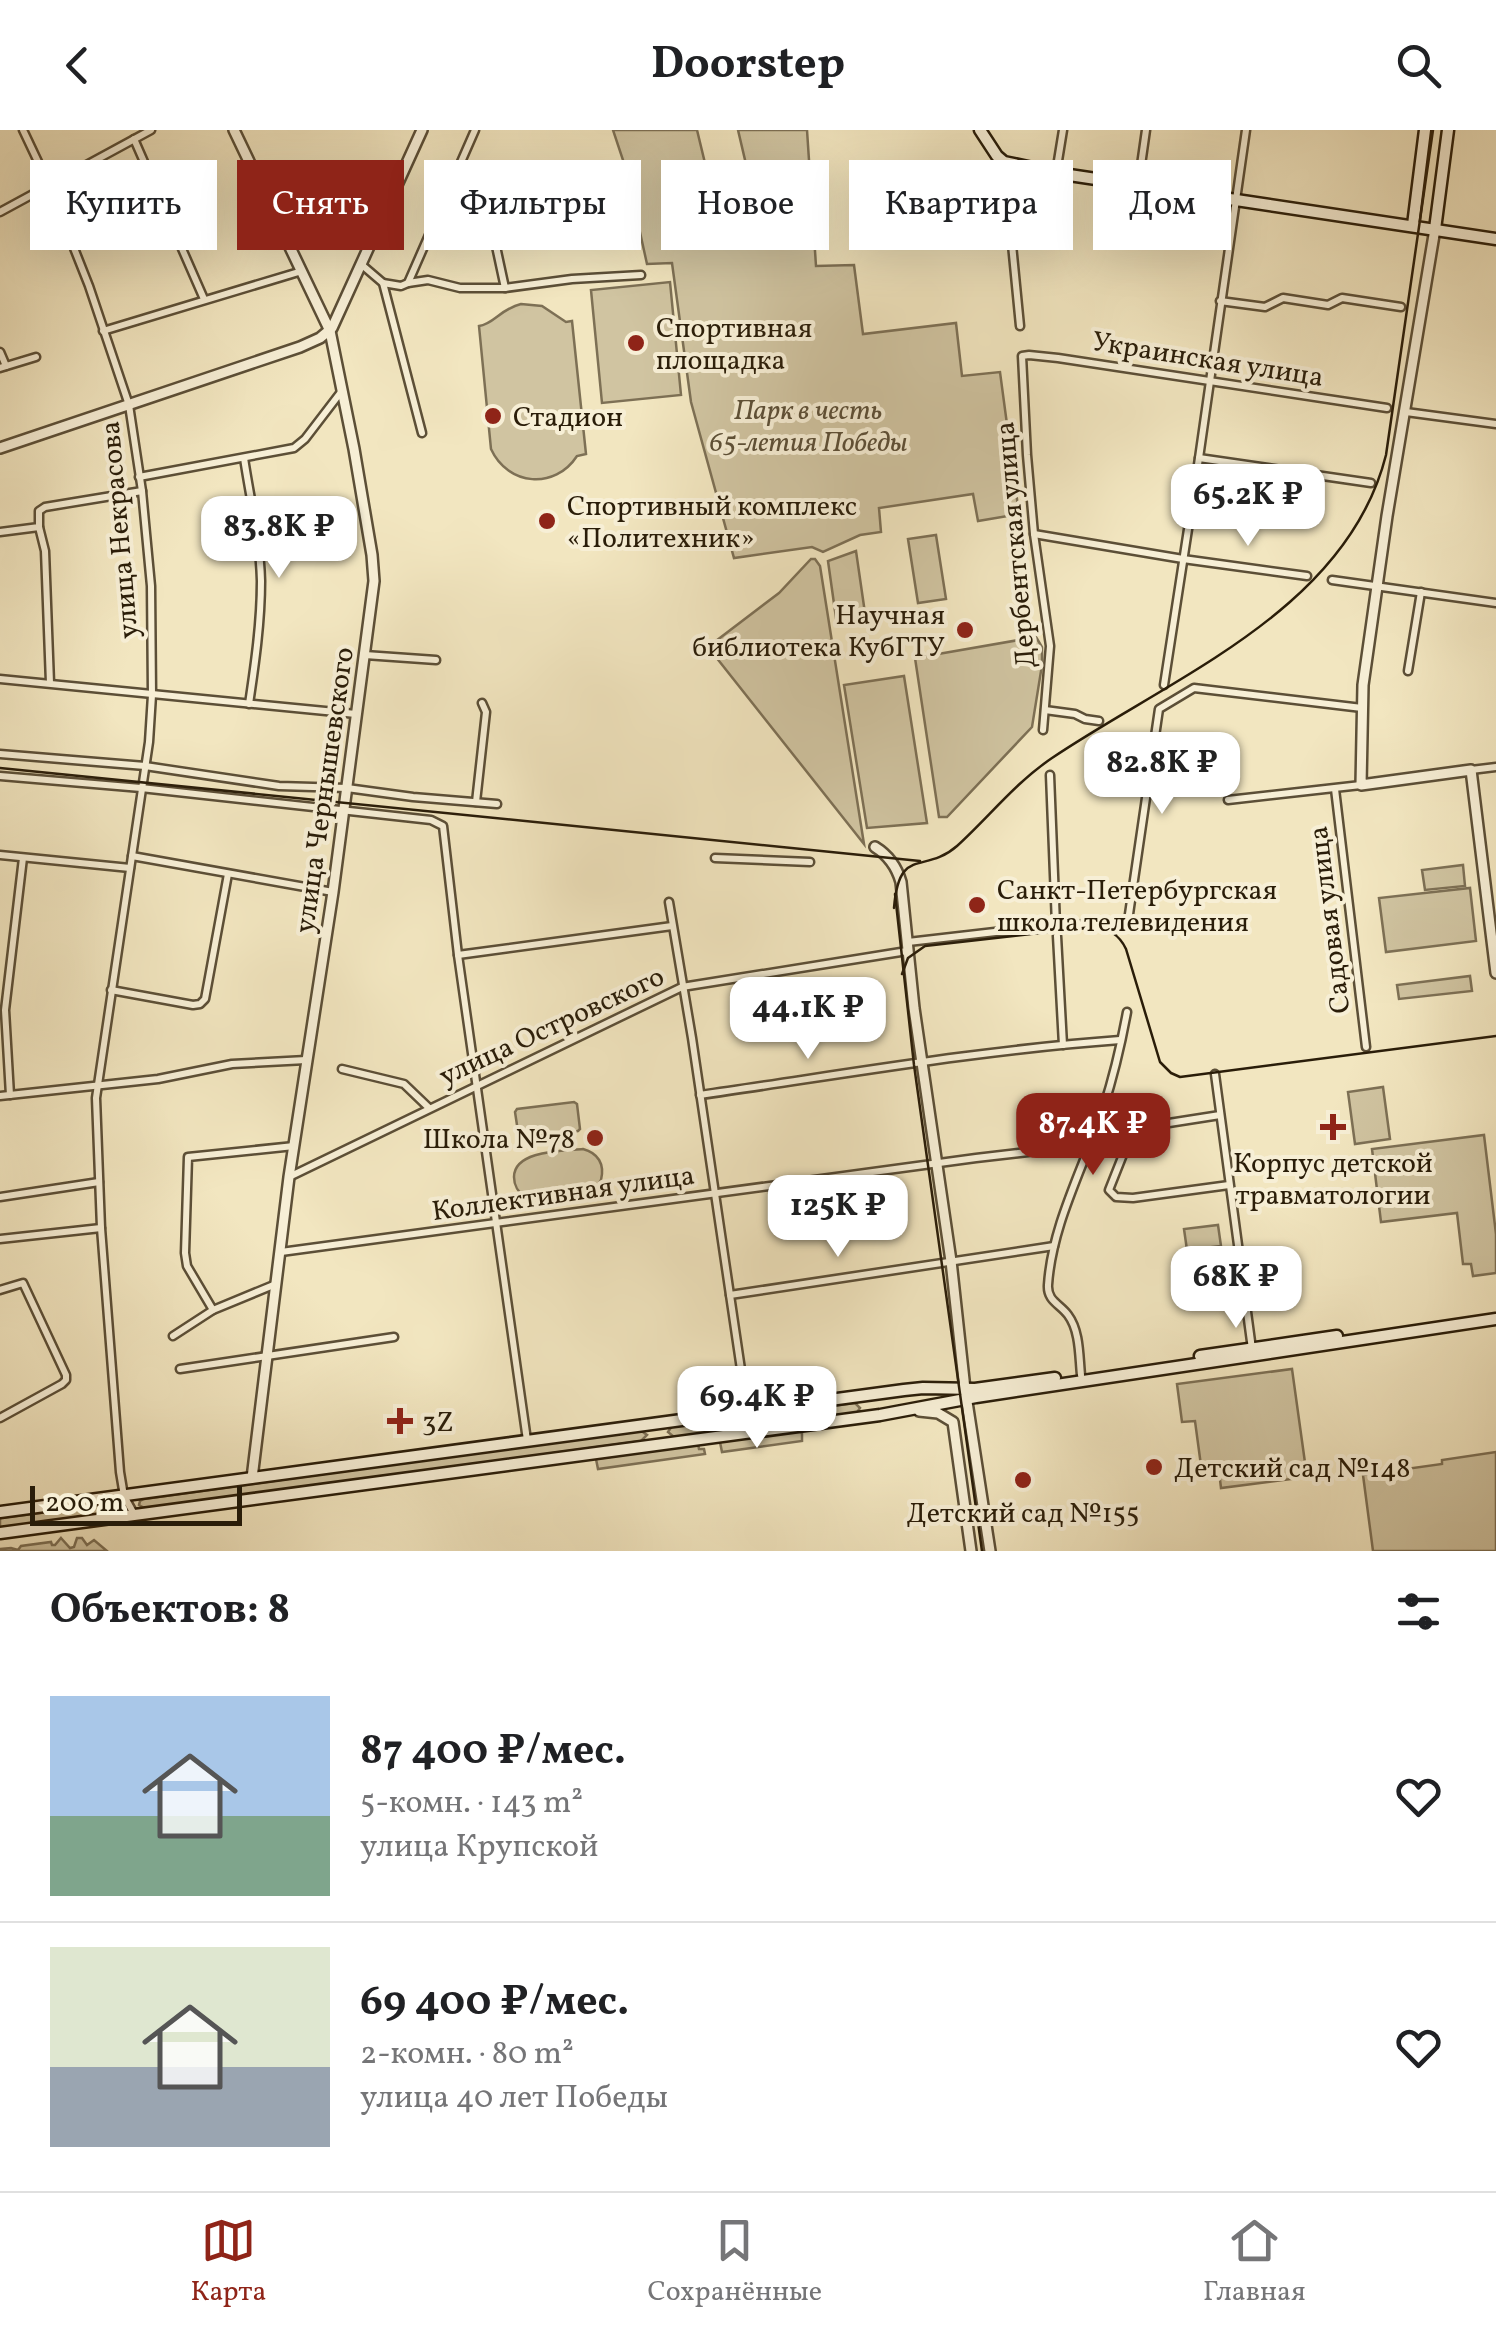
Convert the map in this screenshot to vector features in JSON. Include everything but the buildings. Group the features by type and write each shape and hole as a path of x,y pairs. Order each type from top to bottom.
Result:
{"main road":[{"path":"980,130 1002,160"},
{"path":"1414,220 1426,130"},
{"path":"1436,222 1448,130"},
{"path":"1231,199 1436,222 1496,239"},
{"path":"0,1512 923,1388 966,1394 998,1393 1496,1316"},
{"path":"0,1532 901,1412 966,1394 1253,1352"},
{"path":"852,1398 861,1402 862,1408 855,1418"},
{"path":"672,1421 663,1433 675,1441"},
{"path":"640,1426 652,1433 644,1445"},
{"path":"148,1493 134,1502 139,1511 148,1512"},
{"path":"112,1498 118,1498 122,1506 118,1515 112,1517"}],"street":[{"name":"улица Некрасова","path":"23,130 37,160"},
{"path":"96,160 150,130"},
{"name":"улица Чернышевского","path":"234,130 330,331 374,581 334,892 294,1146 252,1478"},
{"path":"0,448 300,347 330,331 422,130"},
{"path":"408,284 475,130"},
{"path":"1058,160 1063,130"},
{"path":"1142,160 1146,130"},
{"path":"1164,685 1246,130"},
{"path":"134,140 204,300"},
{"path":"534,168 543,216 537,229 494,237 488,232 485,212 494,193 491,188 500,174 534,168"},
{"path":"0,212 30,195"},
{"path":"1361,785 1363,685 1436,222"},
{"name":"улица Некрасова","path":"73,250 129,405 151,586 152,695 145,766 96,1098 101,1228 124,1496"},
{"path":"497,250 505,288"},
{"path":"1013,250 1020,326"},
{"path":"362,265 383,284 422,433"},
{"path":"103,331 303,271"},
{"path":"383,284 402,286 428,280 460,288 505,288 641,275"},
{"path":"1220,300 1265,307 1283,298 1328,305 1342,298 1402,307"},
{"path":"0,352 3,367 36,356"},
{"name":"Украинская улица","path":"1022,356 1058,358 1388,408"},
{"name":"Дербентская улица","path":"1022,356 1026,455 1050,646 1043,730"},
{"path":"139,477 294,448 342,391"},
{"path":"1406,412 1496,424"},
{"path":"244,458 261,585 250,704"},
{"path":"1200,458 1372,482"},
{"path":"50,683 46,551 39,511 142,491"},
{"path":"0,532 39,527"},
{"path":"1034,534 1308,576"},
{"path":"1332,580 1496,603"},
{"path":"1408,671 1420,592"},
{"path":"365,655 436,660"},
{"path":"0,678 358,714"},
{"name":"улица Островского","path":"290,1177 682,988 906,946 1056,925 1097,924 1116,929 1128,920 1159,709 1194,688 1362,708"},
{"path":"476,802 486,712 482,703"},
{"path":"1046,710 1098,721"},
{"path":"0,754 145,766 279,786 348,788 498,804"},
{"path":"1228,800 1496,767"},
{"path":"1472,770 1496,973"},
{"path":"1050,775 1056,925"},
{"path":"0,776 345,810 430,820 443,826 527,1440"},
{"name":"Садовая улица","path":"1335,789 1366,1047"},
{"path":"875,847 900,877 906,946 990,1551"},
{"path":"0,855 130,868"},
{"path":"132,856 334,892"},
{"path":"10,1094 4,1010 23,858"},
{"path":"715,858 810,862"},
{"path":"111,990 193,1006 200,1004 205,999 228,874"},
{"path":"669,902 747,1411"},
{"path":"458,955 672,926"},
{"path":"1057,936 1063,1045"},
{"path":"1081,1375 1075,1328 1048,1290 1054,1246 1102,1111 1127,1012"},
{"path":"700,1096 1120,1040"},
{"path":"0,1096 158,1078 232,1064 306,1060"},
{"path":"342,1069 404,1084 429,1108"},
{"path":"1215,1074 1253,1352"},
{"path":"1220,1114 1137,1128 1109,1190 1116,1197 1133,1198 1230,1185"},
{"name":"Коллективная улица","path":"281,1252 1088,1145"},
{"path":"213,1310 187,1266 188,1157 294,1146"},
{"path":"0,1197 99,1182"},
{"path":"0,1239 101,1228"},
{"path":"730,1295 1054,1246"},
{"path":"0,1290 23,1282 66,1375 62,1384 0,1418"},
{"path":"173,1336 213,1310 276,1284"},
{"path":"180,1368 394,1336"},
{"path":"970,1417 976,1404 998,1393"},
{"path":"901,1412 930,1411 953,1422 971,1551"},
{"path":"124,1496 134,1514"}],"green space":[{"name":"Парк в честь 65-летия Победы","path":"613,130 697,130 704,160 661,160 661,250 815,250 816,266 854,265 863,334 956,323 962,376 1000,372 1019,514 978,521 973,494 879,508 881,532 860,535 823,552 812,547 734,558 691,402 672,263 647,264 641,237 641,160 623,160"},
{"name":"Парк в честь 65-летия Победы","path":"738,130 807,130 809,160 745,160"},
{"name":"Спортивная площадка","path":"670,282 681,395 602,403 591,290"},
{"path":"521,304 542,306 566,322 572,321 586,454 545,478 520,476 499,461 491,449 479,326"},
{"path":"936,535 946,599 918,603 908,539"},
{"path":"856,551 866,620 837,625 828,561"},
{"path":"811,559 820,566 864,844 708,647 779,593"},
{"path":"1036,637 1042,647 1042,665 1032,727 947,817 939,817 915,658"},
{"path":"904,676 927,823 867,828 844,685"},
{"path":"1463,865 1465,886 1425,890 1422,870"},
{"path":"1470,888 1476,941 1386,952 1379,898"},
{"path":"1470,976 1472,991 1399,999 1397,985"},
{"path":"1383,1087 1390,1139 1355,1144 1348,1092"},
{"path":"574,1102 578,1131 519,1138 517,1109"},
{"path":"1484,1135 1496,1234 1496,1273 1473,1276 1471,1264 1463,1264 1457,1213 1381,1222 1372,1149"},
{"path":"583,1149 601,1164 601,1180 594,1189 538,1198 526,1197 517,1188 514,1177 522,1162 541,1154"},
{"path":"1218,1225 1221,1246 1187,1250 1184,1229"},
{"path":"1292,1369 1307,1477 1221,1488 1219,1471 1202,1473 1195,1421 1182,1422 1177,1384"},
{"path":"855,1403 860,1408 856,1414 674,1437 668,1432 672,1426"},
{"path":"640,1430 647,1435 641,1441 146,1509 139,1505 144,1499"},
{"path":"798,1431 802,1441 722,1452 720,1442"},
{"path":"698,1444 705,1454 598,1469 596,1459"},
{"path":"1496,1452 1496,1551 1373,1551 1363,1475"},
{"path":"112,1504 116,1508 113,1513 0,1528 0,1518"},
{"path":"61,1538 70,1548 77,1538 82,1538 87,1545 94,1540 107,1551 0,1551 51,1542 55,1545"}],"tram line":[{"path":"894,908 897,888 907,868 957,846 1052,758 1249,634 1295,598 1334,556 1365,509 1386,455 1433,130"},
{"path":"0,768 920,861"},
{"path":"895,894 914,1065 982,1551"},
{"path":"902,974 908,958 925,946 1092,927 1108,930 1126,949 1160,1062 1180,1077 1496,1036"}],"place":[{"name":"Спортивная площадка","path":"636,343"},
{"name":"Стадион","path":"493,416"},
{"name":"Спортивный комплекс «Политехник»","path":"547,521"},
{"name":"Научная библиотека КубГТУ","path":"965,630"},
{"name":"Санкт-Петербургская школа телевидения","path":"977,905"},
{"name":"Корпус детской травматологии","path":"1333,1127"},
{"name":"Школа №78","path":"595,1138"},
{"name":"3Z","path":"400,1421"},
{"name":"Детский сад №148","path":"1154,1467"},
{"name":"Детский сад №155","path":"1023,1480"}]}
